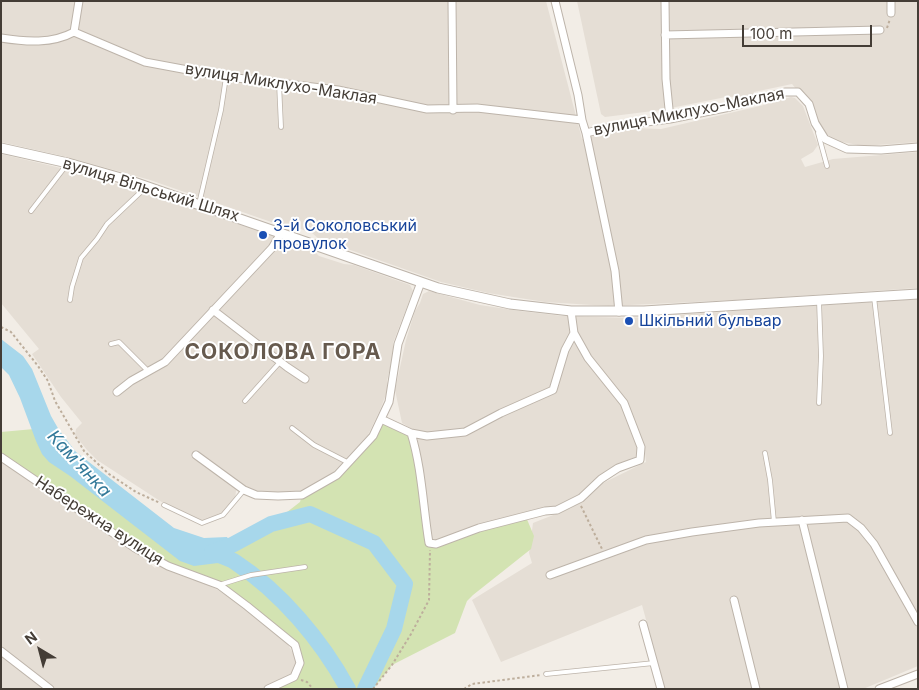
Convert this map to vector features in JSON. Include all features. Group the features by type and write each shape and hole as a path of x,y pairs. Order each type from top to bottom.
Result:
{"street":[{"path":"1,38 31,42 54,39 74,32 79,1"},
{"path":"452,1 453,110"},
{"path":"555,1 578,95 615,271 619,312"},
{"path":"665,1 666,78 670,119"},
{"path":"891,1 891,14"},
{"path":"665,35 880,30"},
{"name":"вулиця Миклухо-Маклая","path":"74,32 145,62 226,77 338,90 427,109 453,110 477,108 582,120"},
{"name":"вулиця Миклухо-Маклая","path":"586,133 615,126 670,119 730,107 785,92 798,92 809,104 815,123 825,139 847,149 881,150 918,147"},
{"name":"вулиця Вільський Шлях","path":"1,148 68,163 147,186 421,282 481,298 571,311 619,312 918,294"},
{"path":"117,392 131,381 165,362 272,248 281,232"},
{"path":"196,455 244,490 256,495 302,495 337,475 373,436 389,402 398,344 421,282"},
{"path":"213,310 305,379"},
{"path":"411,433 417,451 429,543 436,544 479,528 545,511 557,510 578,500 618,468 640,460 641,447 624,403 588,358 574,333 571,311"},
{"path":"381,419 411,433 427,436 465,432 501,413 553,390 565,350 574,333"},
{"name":"Набережна вулиця","path":"1,457 135,548 168,566 219,585 278,629 295,644 300,663 294,677"},
{"path":"550,575 646,540 700,530 774,522 848,518 862,528 874,544 918,622"},
{"path":"802,520 844,689"},
{"path":"734,600 756,689"},
{"path":"643,624 661,689"},
{"path":"1,651 50,689"},
{"path":"879,689 918,674"},
{"path":"268,689 294,677"}],"lane":[{"path":"199,204 221,110 226,77"},
{"path":"278,83 281,127"},
{"path":"815,123 827,166"},
{"path":"31,211 68,163"},
{"path":"70,300 81,258 107,224 147,186"},
{"path":"874,296 890,433"},
{"path":"819,301 820,403"},
{"path":"111,344 119,342 148,371"},
{"path":"245,401 280,362"},
{"path":"292,428 314,445 348,463"},
{"path":"765,453 774,522"},
{"path":"164,505 202,523 223,515 244,490"},
{"path":"219,585 251,575 305,567"},
{"path":"546,674 654,663"}],"path":[{"path":"880,30 886,29 890,25 891,14"},
{"path":"1,327 11,332 38,366 48,381 55,400 84,451 109,474 136,492 164,505"},
{"path":"578,500 605,555"},
{"path":"373,689 392,665 429,600 429,543"},
{"path":"464,689 472,684 546,674"},
{"path":"294,677 307,682 313,689"}],"shaded area":[{"path":"1,1 546,1 582,139 632,128 661,129 791,97 795,98 803,106 818,145 813,152 801,159 805,167 833,159 918,152 918,288 608,306 545,302 488,293 441,282 319,239 312,233 289,225 277,224 150,180 67,157 1,142"},
{"path":"577,1 918,1 918,142 863,146 831,138 822,129 807,102 792,84 754,92 753,96 726,97 661,110 605,117 601,114"},
{"path":"1,154 78,172 167,199 314,251 319,256 344,264 354,265 410,285 413,291 393,343 393,355 387,381 388,389 368,435 327,479 295,495 254,492 242,484 236,491 235,500 219,516 203,521 187,516 160,501 97,460 75,435 76,429 82,423 61,397 32,354 39,349 1,303"},
{"path":"429,291 480,305 520,311 563,316 629,318 918,299 918,666 863,689 665,689 642,605 501,662 472,600 532,563 529,553 533,523 571,508 603,483 646,462 645,453 630,459 570,502 555,509 432,543 422,485 417,432 402,423 395,390 406,340 415,311 423,294"},
{"path":"1,462 18,471 125,547 129,546 151,560 149,563 155,568 159,564 180,575 218,590 266,621 281,633 297,660 292,676 265,689 1,689"}],"green space":[{"path":"381,419 411,433 429,543 526,517 534,536 531,549 467,601 455,633 392,665 373,689 268,689 294,677 300,663 295,644 219,585 168,566 1,457 1,432 45,428 103,493 211,552 232,545 271,524 269,526 300,502 302,495 337,475 373,436"}],"water":[{"path":"1,339 23,356 32,369 51,416 76,452 174,528 204,538 227,537 232,545 234,561 194,566 180,561 49,462 42,454 36,441 9,375 1,367"}],"waterway":[{"name":"Кам'янка","path":"212,552 232,545 271,524 310,514 374,543 405,584 394,629 365,689"},
{"name":"Кам'янка","path":"214,553 230,559 252,574 284,603 326,653 348,689"}],"place":[{"name":"3-й Соколовський провулок","path":"263,235"},
{"name":"Шкільний бульвар","path":"629,321"}],"district":[{"name":"СОКОЛОВА ГОРА","path":"283,353"}]}
